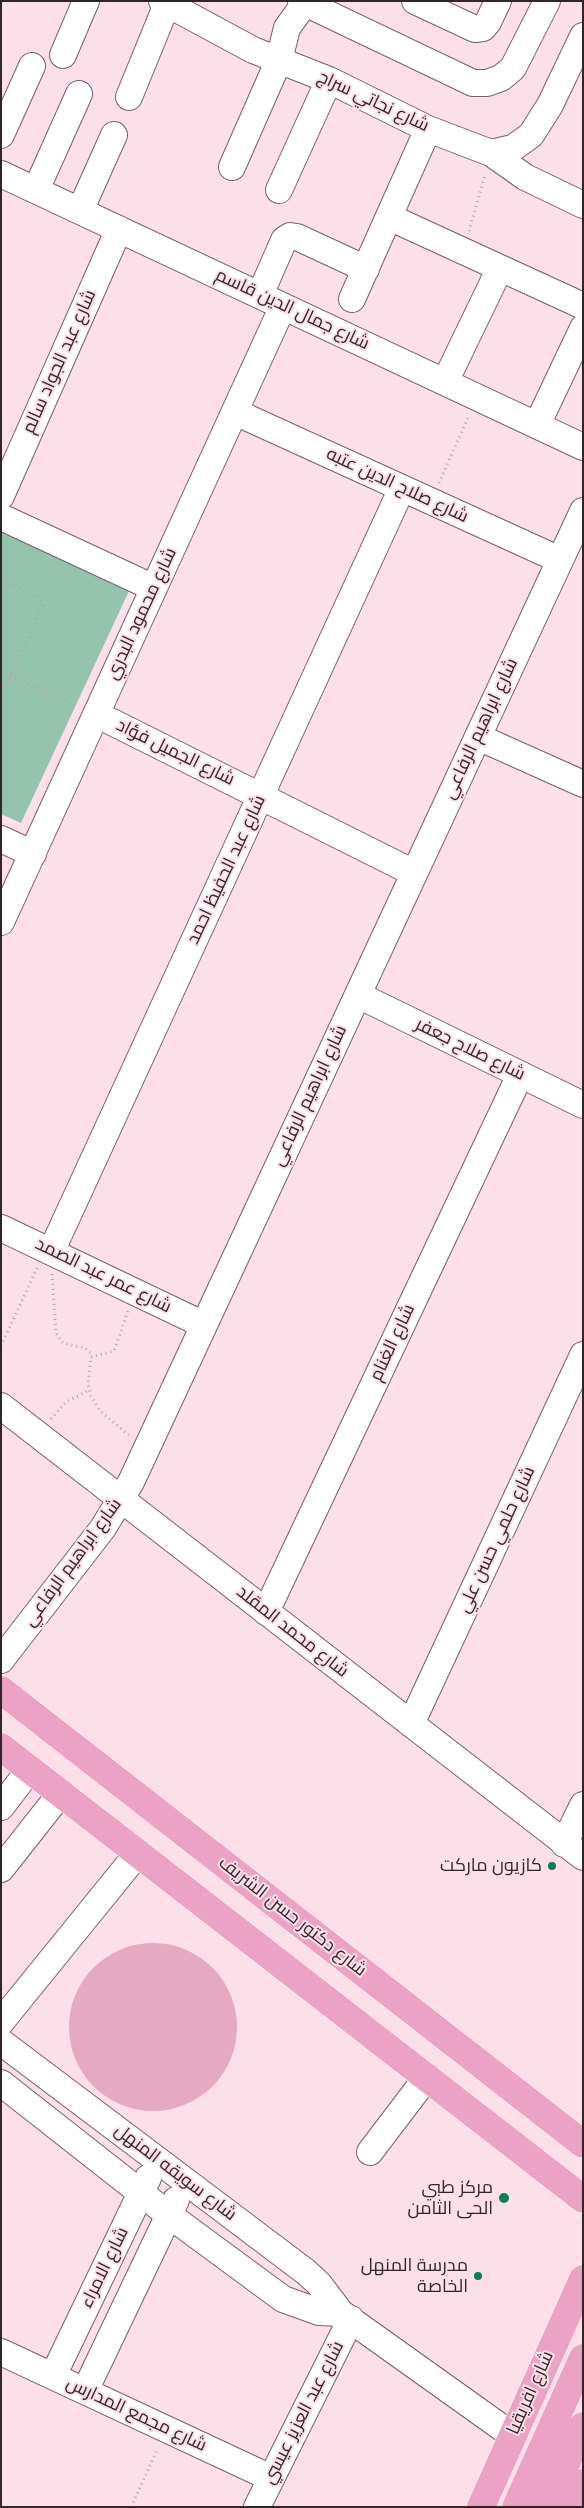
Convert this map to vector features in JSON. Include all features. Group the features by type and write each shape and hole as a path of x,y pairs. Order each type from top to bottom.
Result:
{"main road":[{"name":"شارع دكتور حسن الشريف","path":"1,1690 583,2144"},
{"path":"1,1747 583,2198"},
{"name":"شارع افريقيا","path":"481,2507 512,2436 571,2326 583,2279"},
{"path":"516,2507 583,2358"},
{"path":"546,2507 583,2426"},
{"path":"572,2507 583,2483"}],"street":[{"path":"63,55 86,1"},
{"path":"415,1 475,28 483,28 498,1"},
{"path":"232,167 279,60 287,28 303,2 459,78 473,83 487,83 501,78 513,68 546,1"},
{"path":"129,96 167,2"},
{"name":"شارع نجاتي سراج","path":"167,2 244,46 329,80 428,129 491,153 525,177 583,205"},
{"path":"491,153 513,148 531,136 550,105 583,36"},
{"path":"1,135 32,66"},
{"path":"279,190 329,80"},
{"path":"36,190 79,94"},
{"path":"352,299 428,129"},
{"path":"80,211 114,135"},
{"name":"شارع جمال الدين قاسم","path":"1,174 583,446"},
{"path":"388,217 583,306"},
{"name":"شارع عبد الجواد سالم","path":"1,496 119,229"},
{"path":"260,295 284,240 290,236 297,237 366,269"},
{"path":"445,382 500,268"},
{"name":"شارع محمود البدري","path":"1,922 284,306"},
{"path":"537,425 583,328"},
{"name":"شارع صلاح الدين عتبه","path":"235,412 560,560"},
{"name":"شارع عبد الحفيظ احمد","path":"48,1250 261,796 402,488"},
{"name":"شارع ابراهيم الرفاعي","path":"1,1660 103,1528 121,1499 141,1460 583,511"},
{"path":"1,517 154,588"},
{"name":"شارع الجميل فؤاد","path":"96,714 414,873"},
{"path":"478,736 583,784"},
{"path":"1,840 33,854"},
{"name":"شارع صلاح جعفر","path":"358,995 583,1106"},
{"name":"شارع الغنام","path":"266,1612 520,1075"},
{"name":"شارع عمر عبد الصمد","path":"1,1228 204,1325"},
{"name":"شارع حلمي حسن علي","path":"410,1724 583,1355"},
{"name":"شارع محمد المقلد","path":"1,1406 574,1851"},
{"path":"1,1808 30,1769"},
{"path":"1,1869 61,1793"},
{"path":"574,1851 583,1804"},
{"path":"1,2022 138,1853"},
{"name":"شارع سويقه المنهل","path":"1,2042 306,2272 319,2284 346,2316 512,2436"},
{"path":"370,2152 427,2077"},
{"name":"شارع سويقه المنهل","path":"1,2082 169,2215 284,2299 319,2312 346,2316"},
{"name":"شارع الامراء","path":"52,2376 157,2160"},
{"name":"شارع الامراء","path":"85,2391 185,2181"},
{"name":"شارع عبد العزيز عيسي","path":"257,2507 346,2316"},
{"name":"شارع مجمع المدارس","path":"1,2352 271,2478"}],"path":[{"path":"463,251 491,153"},
{"path":"431,502 477,397"},
{"path":"1,580 38,597 44,606 1,697"},
{"path":"1,671 96,714"},
{"path":"1,1346 48,1250"},
{"path":"48,1250 56,1333 63,1343 85,1348 93,1355 110,1354 114,1351 120,1328 136,1292"},
{"path":"93,1355 88,1370 89,1390 100,1411 131,1437 141,1460"},
{"path":"42,1437 57,1411 72,1399 89,1390"},
{"path":"131,2507 167,2429"}],"green space":[{"path":"1,532 129,591 21,823 1,814"}],"building":[{"path":"153,1943 177,1947 192,1953 206,1962 218,1974 227,1988 233,2003 237,2027 233,2051 227,2066 218,2080 206,2092 192,2101 177,2107 153,2111 129,2107 114,2101 100,2092 88,2080 79,2066 73,2051 69,2027 73,2003 79,1988 88,1974 100,1962 114,1953 129,1947"}],"place":[{"name":"كازيون ماركت","path":"552,1866"},
{"name":"مركز طبي الحى الثامن","path":"504,2198"},
{"name":"مدرسة المنهل الخاصة","path":"478,2276"}]}
